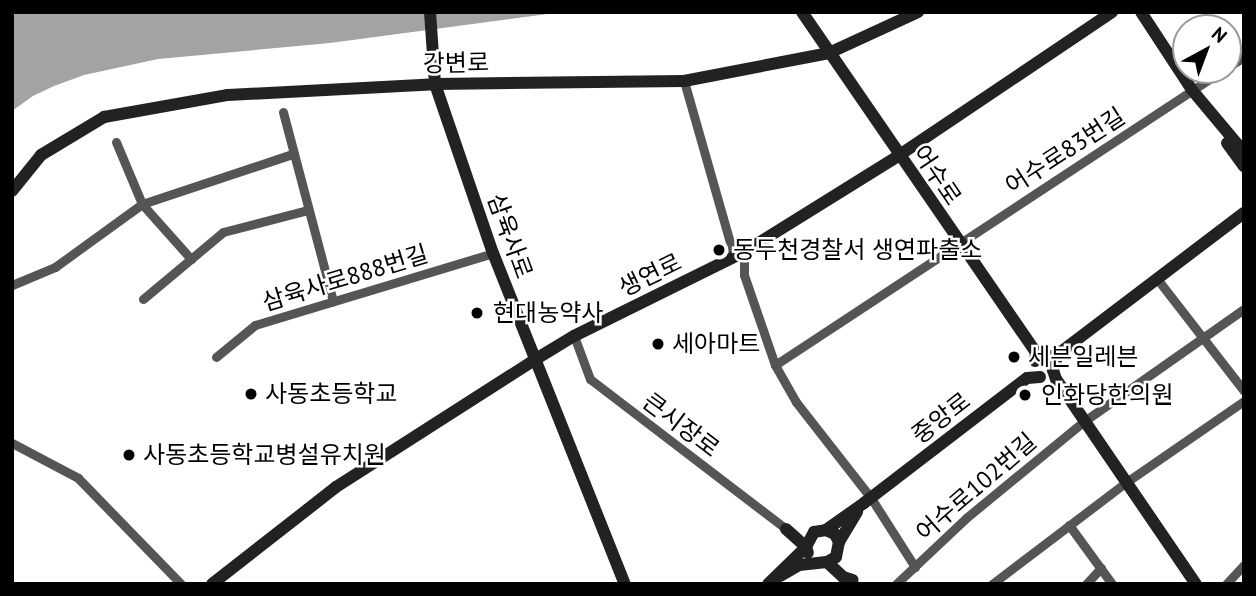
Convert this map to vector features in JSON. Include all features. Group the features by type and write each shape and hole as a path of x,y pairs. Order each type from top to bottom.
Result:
{"main road":[{"name":"삼육사로","path":"430,12 435,84 493,253 625,584"},
{"name":"어수로","path":"802,12 1041,369 1083,422 1196,584"},
{"name":"강변로","path":"12,191 41,155 104,117 228,95 435,84 684,81 829,53 918,12"},
{"name":"생연로","path":"212,584 336,487 536,359 574,336 739,255 898,156 1112,12"},
{"path":"1140,12 1192,90 1244,152"},
{"path":"1223,130 1223,138 1244,166"},
{"path":"1041,369 1244,213"},
{"path":"1208,242 1244,221"},
{"name":"중앙로","path":"826,530 1041,369"},
{"path":"829,561 851,519 868,501"},
{"path":"769,583 808,541 826,530 835,534 839,542"},
{"path":"789,561 789,533 808,541"},
{"path":"808,541 809,556 829,561 855,582"},
{"path":"769,583 799,565 829,561"}],"street":[{"path":"684,81 775,366 796,402 915,567"},
{"name":"어수로83번길","path":"775,366 1201,84"},
{"path":"283,111 292,154 333,301"},
{"path":"116,142 142,204 191,259"},
{"path":"12,285 55,267 142,204 292,154"},
{"path":"143,299 223,232 308,210"},
{"name":"삼육사로888번길","path":"216,357 255,325 493,253"},
{"path":"1158,280 1244,391"},
{"name":"어수로102번길","path":"896,584 966,519 1083,422 1244,309"},
{"name":"큰시장로","path":"574,336 590,379 789,533"},
{"path":"992,584 1125,483 1244,401"},
{"path":"12,443 78,478 181,584"},
{"path":"1069,525 1112,584"},
{"path":"1226,584 1244,565"},
{"path":"1086,584 1101,568"}],"shaded area":[{"path":"18,12 563,12 330,43 158,59 84,75 33,96 12,111 12,16"}],"place":[{"name":"동두천경찰서 생연파출소","path":"719,250"},
{"name":"현대농약사","path":"477,313"},
{"name":"세아마트","path":"658,344"},
{"name":"세븐일레븐","path":"1014,357"},
{"name":"사동초등학교","path":"251,394"},
{"name":"인화당한의원","path":"1025,395"},
{"name":"사동초등학교병설유치원","path":"129,455"}]}
